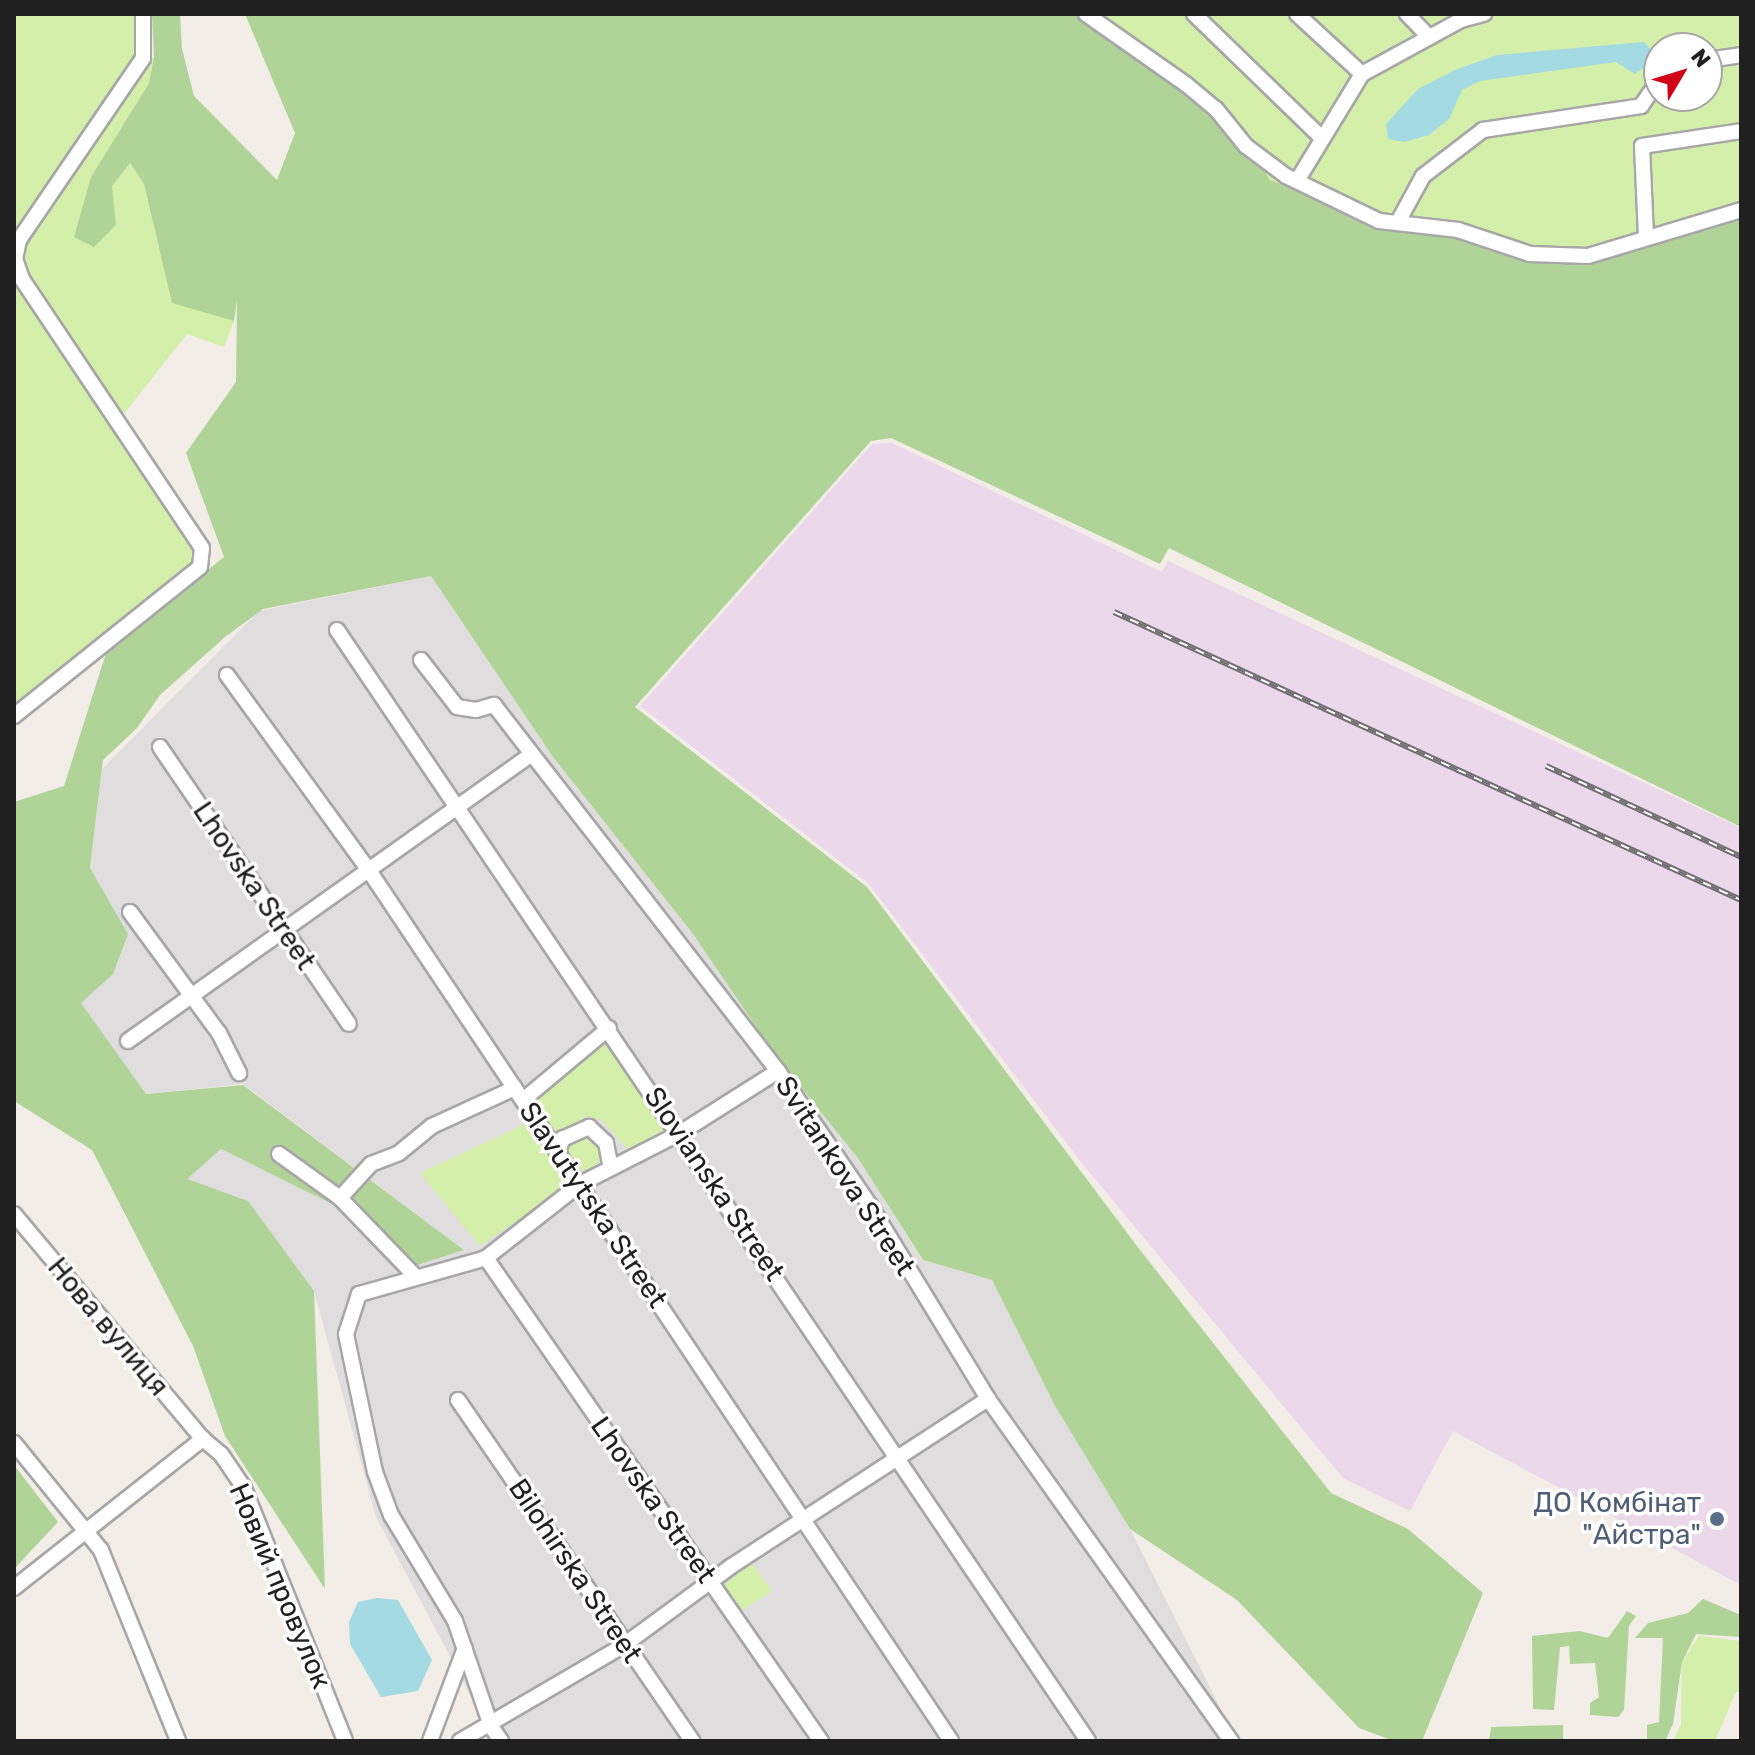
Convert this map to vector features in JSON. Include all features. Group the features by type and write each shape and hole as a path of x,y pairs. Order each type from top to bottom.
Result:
{"street":[{"path":"14,716 200,567 202,548 22,279 15,259 19,240 143,58 143,14"},
{"path":"1086,14 1187,85 1216,109 1246,146 1343,208 1398,222 1458,230 1530,254 1588,256 1741,210"},
{"path":"1194,14 1321,137"},
{"path":"1297,14 1362,74"},
{"path":"1407,14 1429,37"},
{"path":"1297,181 1362,74 1429,37 1484,14"},
{"path":"1398,222 1423,176 1483,130 1641,106 1643,103"},
{"path":"1646,237 1642,146 1741,131"},
{"name":"Slovianska Street","path":"337,630 680,1133 1088,1741"},
{"name":"Svitankova Street","path":"421,660 457,707 476,710 494,705 778,1071 871,1207 988,1399 1231,1741"},
{"name":"Slavutytska Street","path":"227,675 370,872 951,1741"},
{"name":"Lhovska Street","path":"160,747 349,1024"},
{"path":"128,1041 370,872 530,755"},
{"path":"130,912 193,995 239,1073"},
{"path":"340,1198 371,1164 399,1153 432,1126 519,1094 609,1028"},
{"path":"501,1741 491,1726 455,1621 391,1515 375,1472 346,1334 359,1294 486,1258 610,1164 680,1133 778,1071"},
{"path":"558,1153 562,1139 589,1127 606,1143 610,1164"},
{"path":"279,1154 340,1198 416,1277"},
{"name":"Нова вулиця","path":"14,1214 203,1439"},
{"name":"Lhovska Street","path":"486,1258 821,1741"},
{"path":"460,1741 491,1726 624,1645 709,1582 988,1399"},
{"name":"Bilohirska Street","path":"458,1400 692,1741"},
{"path":"14,1588 203,1439"},
{"name":"Новий провулок","path":"203,1439 221,1454 244,1488 345,1741"},
{"path":"14,1443 101,1550 178,1741"},
{"path":"430,1741 465,1648"}],"shaded area":[{"path":"892,443 1162,572 1168,561 1741,828 1741,1585 1453,1431 1410,1511 1343,1478 1081,1162 868,883 640,706 872,444"},
{"path":"431,576 553,757 696,938 780,1062 857,1157 922,1260 992,1280 1055,1406 1130,1529 1237,1741 495,1741 376,1517 314,1291 186,1179 221,1149 360,1218 464,1250 243,1084 146,1094 80,1003 113,974 90,869 102,769 259,611"}],"green space":[{"path":"14,14 142,14 142,57 14,255"},
{"path":"152,14 180,14 182,49 194,96 277,180 295,133 245,14 1099,14 1223,107 1270,180 1378,225 1445,231 1531,256 1589,257 1741,213 1741,827 1169,548 1160,564 891,438 871,441 635,707 867,887 1140,1250 1331,1493 1408,1529 1483,1593 1422,1741 1394,1741 1359,1728 1237,1600 1130,1529 1055,1406 992,1280 923,1260 857,1157 778,1059 693,934 553,757 431,576 263,609 225,637 160,695 137,728 103,760 90,868 128,934 113,974 81,1003 146,1094 243,1085 464,1250 408,1268 360,1218 221,1149 187,1179 248,1201 314,1291 325,1589 225,1436 193,1346 92,1150 14,1101 14,802 64,786 107,650 224,557 186,453 236,382 237,300 234,321 172,303 144,184 130,163 112,186 116,225 94,247 74,237 91,177 149,83 154,58"},
{"path":"1041,14 1741,14 1741,227 1583,266 1395,233 1270,185"},
{"path":"154,58 149,83 91,177 112,186 130,162 144,184 172,302 234,321 224,347 187,334 119,420 23,277 21,241 144,60"},
{"path":"14,262 199,547 197,563 14,711"},
{"path":"607,1042 668,1130 663,1137 628,1150 603,1121 587,1116 557,1134 531,1102"},
{"path":"527,1123 571,1184 480,1246 420,1173"},
{"path":"584,1136 596,1141 601,1153 596,1165 584,1170 572,1165 567,1153 572,1141"},
{"path":"14,1465 58,1522 14,1569"},
{"path":"751,1562 772,1591 735,1615 720,1589"},
{"path":"1703,1599 1741,1615 1741,1637 1696,1634 1682,1662 1673,1724 1665,1741 1647,1741 1647,1725 1659,1722 1663,1638 1635,1638 1648,1623 1688,1613"},
{"path":"1627,1611 1636,1616 1629,1626 1624,1710 1618,1717 1590,1715 1590,1703 1599,1697 1595,1663 1570,1664 1569,1646 1560,1647 1554,1710 1533,1709 1532,1636 1580,1631 1608,1638"},
{"path":"1699,1636 1741,1641 1741,1692 1736,1692 1715,1741 1673,1741 1681,1724 1682,1662"},
{"path":"1563,1725 1563,1741 1489,1741 1491,1727"}],"water":[{"path":"1643,42 1643,68 1635,74 1616,62 1480,81 1462,90 1449,119 1429,135 1404,142 1388,139 1386,124 1418,89 1455,70 1497,55"},
{"path":"377,1598 398,1600 432,1660 418,1691 381,1697 350,1644 349,1622 358,1602"}],"railway":[{"path":"1114,612 1741,900"},
{"path":"1546,766 1741,857"}],"place":[{"name":"ДО Комбінат \"Айстра\"","path":"1717,1519"}]}
